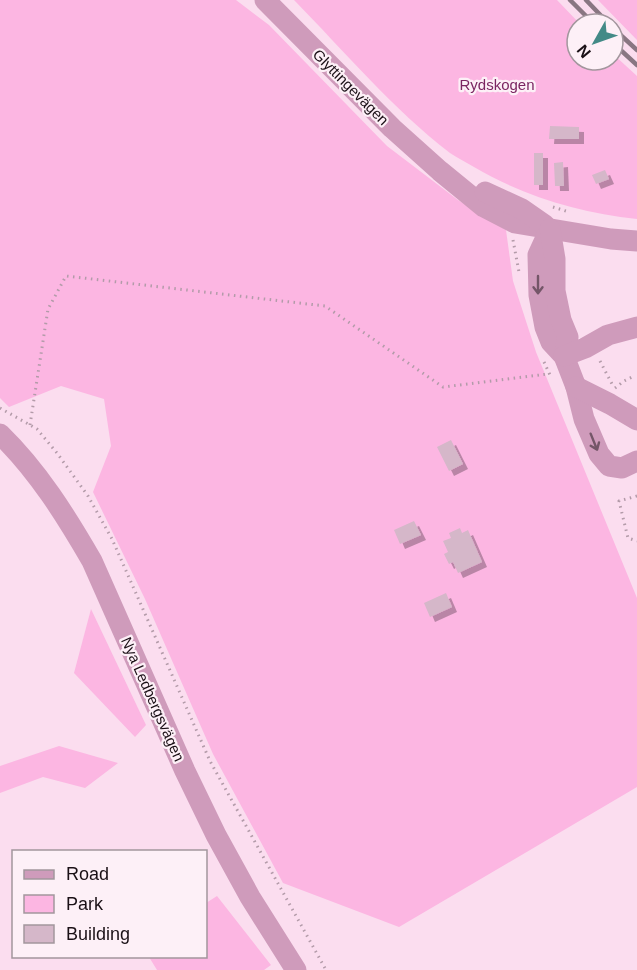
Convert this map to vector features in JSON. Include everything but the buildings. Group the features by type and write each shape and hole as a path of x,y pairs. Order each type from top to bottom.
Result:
{"street":[{"name":"Glyttingevägen","path":"265,0 392,128 441,171 522,210 550,229 637,241"},
{"path":"550,229 555,259 555,291 561,320 561,345 576,387 584,419 599,454 609,465 622,468 637,464"},
{"path":"561,345 581,333 608,335 637,327"},
{"path":"576,387 637,420"},
{"name":"Nya Ledbergsvägen","path":"0,434 29,466 52,497 92,561 184,771 250,897 296,970"}],"path":[{"path":"546,205 575,214"},
{"path":"30,425 48,309 66,276 325,306 443,387 548,374"},
{"path":"0,408 37,429 88,496 112,538 210,761 326,970"},
{"path":"637,496 619,501 628,538 637,541"}],"green space":[{"path":"0,0 236,0 269,25 387,146 458,200 506,230 513,281 536,352 637,598 637,787 399,927 283,883 213,754 145,599 93,492 111,446 104,399 61,386 9,407 0,398"},
{"name":"Rydskogen","path":"294,0 557,0 568,12 565,12 565,72 625,72 625,65 637,76 637,219 573,208 512,187 453,155 389,99"},
{"path":"598,0 637,0 637,40 625,28 625,12 610,12"},
{"path":"91,609 146,725 135,737 74,673"},
{"path":"59,746 118,763 85,788 43,777 0,793 0,766"},
{"path":"217,896 271,965 264,970 157,970 150,958 207,958 207,902"}],"railway":[{"path":"570,0 582,12"},
{"path":"586,0 598,12"},
{"path":"625,39 637,50"},
{"path":"625,54 637,65"}]}
